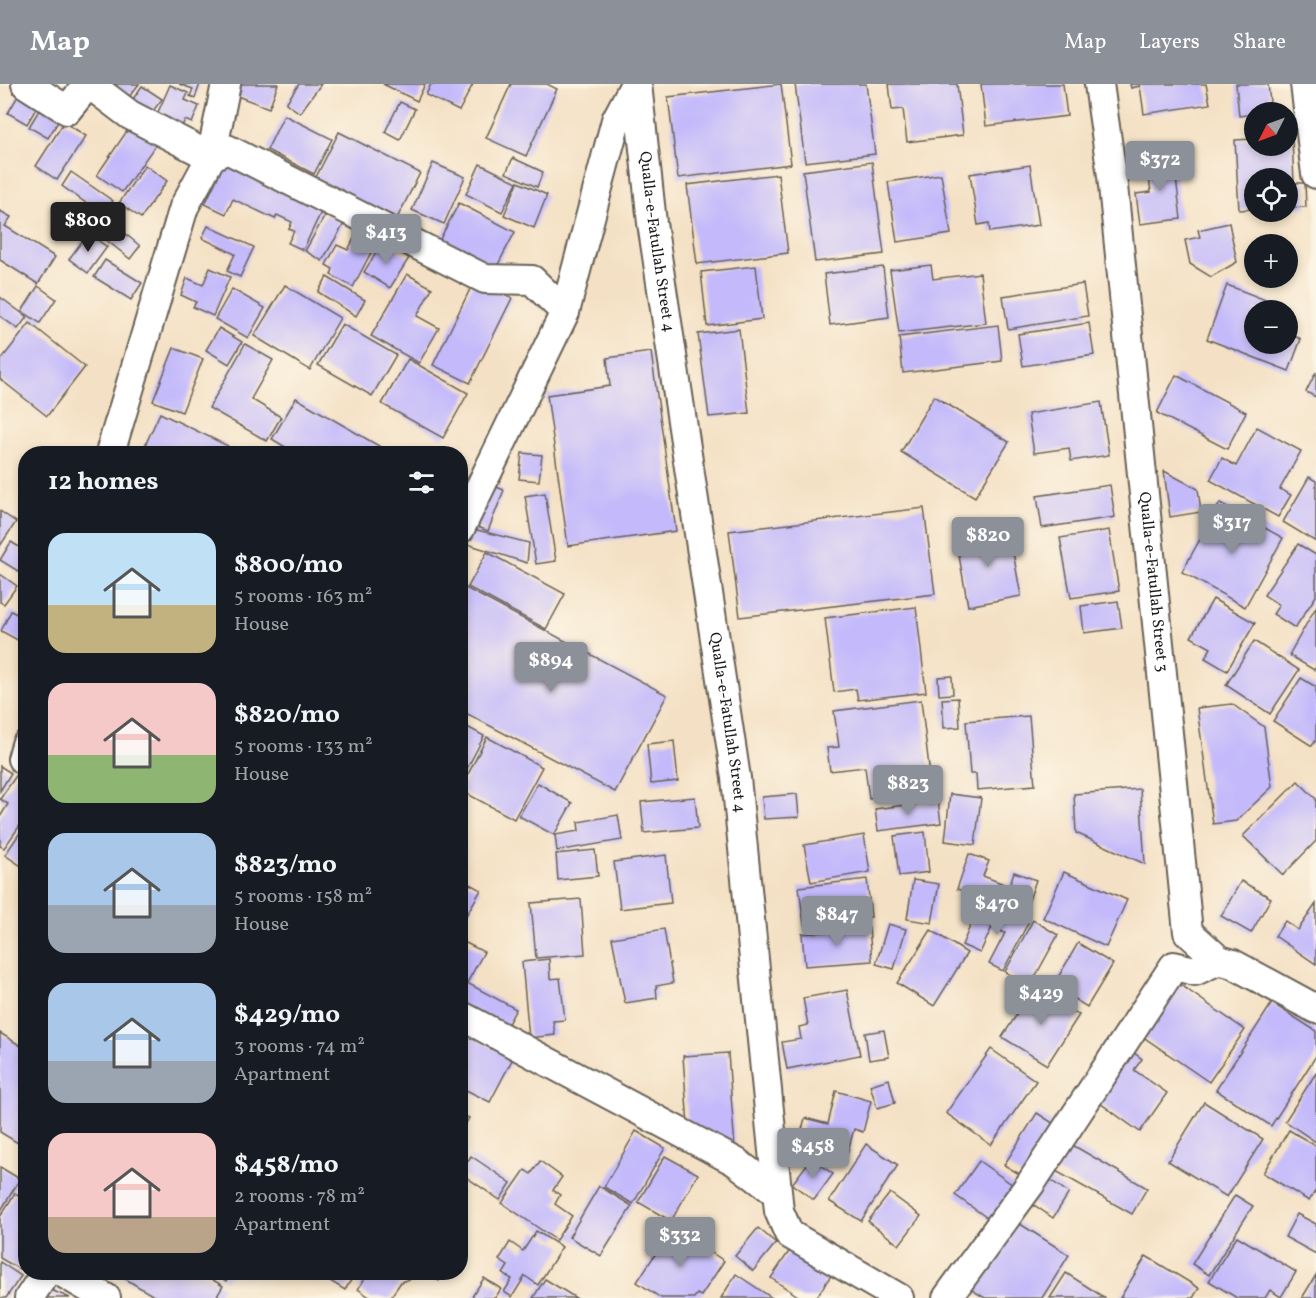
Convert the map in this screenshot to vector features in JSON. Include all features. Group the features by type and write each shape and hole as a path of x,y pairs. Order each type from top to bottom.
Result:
{"street":[{"path":"26,84 67,110 85,88 93,87 130,115 211,157"},
{"path":"112,446 184,207 211,157 226,84"},
{"path":"468,512 565,312 616,120 636,84"},
{"name":"Qualla-e-Fatullah Street 4","path":"636,84 654,234 736,778 779,1211 789,1234 899,1298"},
{"name":"Qualla-e-Fatullah Street 3","path":"1099,84 1113,188 1188,932 1219,960 1233,964 1316,1009"},
{"path":"1305,84 1316,174"},
{"path":"211,157 226,149 485,279 532,280 565,312"},
{"path":"947,1298 1031,1183 1174,966 1195,971 1219,960"},
{"path":"468,1019 736,1162 777,1193"},
{"path":"29,1298 41,1280"},
{"path":"75,1280 106,1298"}],"building":[{"path":"112,84 139,84 129,97"},
{"path":"179,84 200,84 195,98 190,96 193,89"},
{"path":"241,84 278,84 269,108 237,96"},
{"path":"299,84 321,84 300,113 286,103"},
{"path":"383,84 425,84 417,101"},
{"path":"431,84 473,84 459,111 426,95"},
{"path":"511,84 547,84 557,89 526,156 486,138"},
{"path":"781,84 791,164 678,178 668,97"},
{"path":"795,84 866,84 875,154 805,162"},
{"path":"889,84 957,84 963,135 907,142 903,109 892,110"},
{"path":"981,84 1063,84 1067,116 986,126"},
{"path":"1130,84 1206,84 1210,104 1144,114 1140,86 1131,88"},
{"path":"1236,84 1268,84 1270,102 1244,102 1244,115 1239,116"},
{"path":"170,85 188,93 185,100 199,106 192,123 185,120 179,132 154,121"},
{"path":"142,86 162,99 150,115 131,102"},
{"path":"22,89 41,100 27,124 8,113"},
{"path":"400,102 415,109 400,140 385,132"},
{"path":"42,105 61,117 48,138 29,127"},
{"path":"284,115 332,139 314,174 267,150"},
{"path":"64,122 86,136 57,180 36,166"},
{"path":"131,125 157,143 122,192 97,175"},
{"path":"339,132 420,173 393,226 312,185"},
{"path":"1235,140 1244,140 1244,156 1293,156 1293,168 1244,168 1244,210 1239,210"},
{"path":"1173,153 1181,219 1140,224 1136,194 1151,192 1146,157"},
{"path":"513,158 543,172 537,187 506,173"},
{"path":"872,162 884,254 815,262 803,171"},
{"path":"433,163 465,177 444,224 412,210"},
{"path":"224,164 322,210 303,250 288,243 294,231 289,229 292,222 277,215 275,219 233,199 226,214 205,204"},
{"path":"480,164 517,182 502,212 466,194"},
{"path":"145,165 167,181 141,218 119,203"},
{"path":"1030,165 1039,225 990,232 989,223 978,225 970,174"},
{"path":"71,172 113,201 103,215 62,186"},
{"path":"778,174 788,253 697,264 687,185"},
{"path":"941,174 951,234 897,242 888,182"},
{"path":"518,182 547,195 534,228 504,215"},
{"path":"1298,183 1305,183 1306,207 1298,207"},
{"path":"459,203 515,232 495,270 439,241"},
{"path":"0,211 11,217 5,226 55,257 38,284 0,260"},
{"path":"326,214 344,224 322,261 305,251"},
{"path":"110,221 140,246 130,259 99,234"},
{"path":"1229,223 1237,262 1211,277 1190,264 1185,240 1200,237 1198,230"},
{"path":"208,226 254,247 240,277 227,271 235,254 202,238"},
{"path":"358,231 377,241 353,287 331,275 333,269 326,265 337,245 348,250"},
{"path":"88,233 107,247 88,273 69,259"},
{"path":"383,241 409,258 390,288 364,272"},
{"path":"105,260 142,283 131,300 94,277"},
{"path":"931,265 933,279 980,273 986,323 899,333 890,270"},
{"path":"756,266 762,319 707,326 701,272"},
{"path":"883,267 889,317 830,325 824,274"},
{"path":"210,268 230,277 213,316 193,307 196,302 181,295 187,278 203,285"},
{"path":"407,274 432,288 417,316 439,328 419,363 371,336"},
{"path":"327,277 365,300 356,316 318,292"},
{"path":"475,279 512,298 470,383 433,365"},
{"path":"1083,284 1088,316 1008,329 1003,296"},
{"path":"285,285 340,318 310,370 254,336"},
{"path":"1227,285 1265,300 1244,300 1244,353 1207,339"},
{"path":"38,286 56,299 40,323 22,311"},
{"path":"232,289 265,308 248,338 215,319"},
{"path":"0,297 27,317 18,329 0,316"},
{"path":"30,323 85,367 47,416 0,379 0,361"},
{"path":"1089,323 1094,355 1023,366 1018,334"},
{"path":"342,324 396,355 372,396 318,365"},
{"path":"998,325 1002,361 903,373 899,337"},
{"path":"219,328 242,342 229,364 206,350"},
{"path":"739,329 749,413 709,417 698,334"},
{"path":"245,344 273,360 251,399 281,417 267,441 209,408"},
{"path":"174,348 203,359 182,412 153,401"},
{"path":"651,352 676,531 568,546 547,395 610,386 607,358"},
{"path":"1245,354 1295,354 1289,371"},
{"path":"408,359 468,393 443,438 382,404"},
{"path":"1316,372 1316,397 1306,392"},
{"path":"1176,375 1246,412 1227,449 1157,413"},
{"path":"934,396 1009,442 975,497 901,452"},
{"path":"296,398 379,446 284,446 272,439"},
{"path":"1101,402 1109,455 1071,461 1069,448 1034,453 1028,414"},
{"path":"160,413 228,446 145,446"},
{"path":"1257,427 1301,451 1280,489 1291,495 1278,517 1210,480 1222,458 1236,466"},
{"path":"522,453 542,455 539,481 519,479"},
{"path":"1164,471 1198,489 1201,512 1170,517"},
{"path":"1309,477 1316,481 1316,542 1283,522"},
{"path":"489,484 504,490 488,531 473,525"},
{"path":"1110,485 1115,517 1042,528 1037,496"},
{"path":"545,493 556,561 536,564 525,496"},
{"path":"1220,503 1283,538 1245,607 1182,572"},
{"path":"924,508 935,594 740,617 729,531"},
{"path":"0,511 16,522 0,546"},
{"path":"469,528 529,543 527,563 468,544"},
{"path":"1009,530 1021,596 968,606 956,539"},
{"path":"1109,530 1119,591 1071,598 1060,538"},
{"path":"11,542 18,546 18,571 0,560"},
{"path":"1298,544 1316,555 1316,596 1295,628 1273,614 1279,605 1264,595"},
{"path":"487,552 565,594 546,629 468,587"},
{"path":"0,574 17,586 4,604 0,602"},
{"path":"468,589 667,695 615,792 468,714"},
{"path":"1213,599 1255,623 1227,671 1205,658 1211,648 1191,637"},
{"path":"1118,601 1122,628 1084,633 1081,606"},
{"path":"916,607 926,692 858,700 856,689 834,692 825,618"},
{"path":"1316,607 1316,667 1314,670 1289,655"},
{"path":"11,611 18,615 18,640 1,631"},
{"path":"1254,641 1299,670 1270,714 1226,685"},
{"path":"952,676 953,694 939,695 938,677"},
{"path":"1301,678 1316,687 1316,740 1312,746 1273,721"},
{"path":"958,698 960,727 944,728 942,699"},
{"path":"921,700 932,792 869,799 865,767 830,771 827,748 839,747 834,711"},
{"path":"1232,704 1264,727 1272,787 1236,821 1213,824 1197,708"},
{"path":"1029,716 1035,785 977,790 976,774 970,774 966,721"},
{"path":"468,727 484,736 468,767"},
{"path":"487,737 542,767 514,819 468,794 468,774"},
{"path":"674,741 678,781 651,784 647,744"},
{"path":"0,766 11,773 0,791"},
{"path":"18,773 18,828 4,848 0,846 0,817 8,804 0,799"},
{"path":"1298,781 1316,799 1316,841 1283,875 1243,836"},
{"path":"538,783 572,803 554,835 519,816"},
{"path":"1140,789 1145,864 1076,833 1074,794"},
{"path":"797,794 799,817 764,819 762,797"},
{"path":"950,794 981,798 975,845 945,841"},
{"path":"695,797 698,828 644,833 641,802"},
{"path":"938,801 941,823 878,831 875,809"},
{"path":"618,815 622,840 557,851 555,835 579,831 578,822"},
{"path":"925,832 929,872 899,876 894,836"},
{"path":"864,835 870,872 811,882 804,845"},
{"path":"18,836 18,864 5,855"},
{"path":"595,850 598,876 558,880 556,854"},
{"path":"969,854 989,861 983,876 1004,884 997,903 957,889"},
{"path":"666,855 671,903 620,909 614,862"},
{"path":"1014,872 1036,880 1025,912 1003,904"},
{"path":"1064,872 1127,900 1106,947 1043,918"},
{"path":"867,879 871,917 804,925 799,887"},
{"path":"913,880 939,884 932,923 907,919"},
{"path":"1241,881 1271,898 1251,933 1221,916"},
{"path":"468,883 481,890 468,912"},
{"path":"581,899 585,954 536,958 531,903"},
{"path":"1316,904 1316,964 1275,936 1285,921 1298,930"},
{"path":"1002,907 1029,921 1003,971 989,964 1005,933 992,927 980,953 962,945 975,915 994,923"},
{"path":"1033,920 1058,935 1030,986 1005,972"},
{"path":"888,924 906,929 894,969 876,964"},
{"path":"869,928 872,961 805,966 802,934"},
{"path":"664,929 673,983 656,986 657,998 625,1003 612,938"},
{"path":"931,930 967,953 934,1006 897,983"},
{"path":"1078,943 1113,964 1087,1007 1053,986"},
{"path":"468,944 484,952 468,981"},
{"path":"549,959 550,979 560,978 565,1020 553,1021 555,1035 529,1038 522,962"},
{"path":"1175,981 1245,1030 1209,1082 1139,1034"},
{"path":"468,984 516,1009 504,1031 468,1011"},
{"path":"1035,987 1079,1015 1047,1065 1002,1037"},
{"path":"847,990 860,1055 787,1069 782,1042 801,1039 799,1027 808,1025 803,998"},
{"path":"1272,1003 1316,1031 1316,1056 1271,1126 1216,1090"},
{"path":"884,1030 889,1057 869,1060 865,1033"},
{"path":"0,1033 18,1044 18,1143 0,1132"},
{"path":"468,1035 513,1058 490,1102 468,1091"},
{"path":"991,1049 1036,1081 991,1145 946,1113"},
{"path":"1129,1049 1142,1059 1134,1070 1167,1093 1140,1132 1093,1098"},
{"path":"728,1053 735,1149 688,1126 683,1056"},
{"path":"1316,1073 1316,1142 1285,1121"},
{"path":"889,1079 895,1103 877,1108 870,1085"},
{"path":"836,1091 871,1101 863,1132 854,1129 846,1158 798,1145 805,1118 828,1124"},
{"path":"1204,1102 1263,1139 1227,1197 1168,1161"},
{"path":"1037,1113 1059,1127 1026,1178 1004,1165"},
{"path":"1289,1130 1316,1146 1316,1190 1309,1201 1263,1173"},
{"path":"636,1131 665,1148 633,1204 604,1187"},
{"path":"1069,1143 1147,1188 1132,1214 1054,1170"},
{"path":"866,1144 898,1165 861,1221 829,1201"},
{"path":"471,1156 511,1183 500,1200 468,1178 468,1161"},
{"path":"665,1156 698,1174 671,1221 638,1202"},
{"path":"811,1159 833,1174 814,1200 792,1184"},
{"path":"540,1161 562,1177 553,1190 560,1195 555,1204 572,1216 556,1240 502,1203 525,1170 531,1174"},
{"path":"979,1161 1017,1188 993,1222 955,1195"},
{"path":"0,1167 18,1178 18,1182 0,1212"},
{"path":"1040,1173 1069,1193 1053,1218 1024,1198"},
{"path":"599,1186 632,1206 601,1256 569,1237"},
{"path":"15,1193 18,1195 18,1268 0,1258 0,1217"},
{"path":"890,1193 921,1216 899,1245 868,1221"},
{"path":"1235,1195 1253,1206 1209,1275 1192,1264"},
{"path":"1297,1214 1316,1224 1316,1254 1285,1237"},
{"path":"1017,1222 1069,1255 1042,1298 985,1298 962,1284 983,1251 994,1258"},
{"path":"673,1227 724,1261 701,1296 697,1294 694,1298 661,1298 637,1282"},
{"path":"758,1228 776,1243 753,1271 735,1256"},
{"path":"536,1231 562,1247 538,1285 525,1276 512,1297 504,1292 512,1279 503,1274 508,1266 499,1260 510,1242 523,1251"},
{"path":"1237,1236 1296,1272 1281,1297 1270,1290 1265,1298 1237,1298 1209,1281"},
{"path":"792,1247 832,1274 816,1298 801,1298 771,1278"},
{"path":"1146,1256 1199,1288 1193,1298 1120,1298"},
{"path":"0,1262 18,1274 18,1280 6,1298 0,1298"},
{"path":"1066,1273 1105,1298 1050,1298"},
{"path":"736,1274 772,1298 721,1298"},
{"path":"1316,1275 1316,1298 1302,1298"},
{"path":"484,1278 501,1289 495,1298 471,1298"},
{"path":"545,1279 576,1298 533,1298"},
{"path":"127,1280 213,1280 223,1286 216,1298 157,1298"},
{"path":"328,1280 351,1280 345,1290"},
{"path":"364,1280 407,1280 401,1282 390,1298 371,1298 358,1289"},
{"path":"51,1290 70,1298 47,1298"}]}
